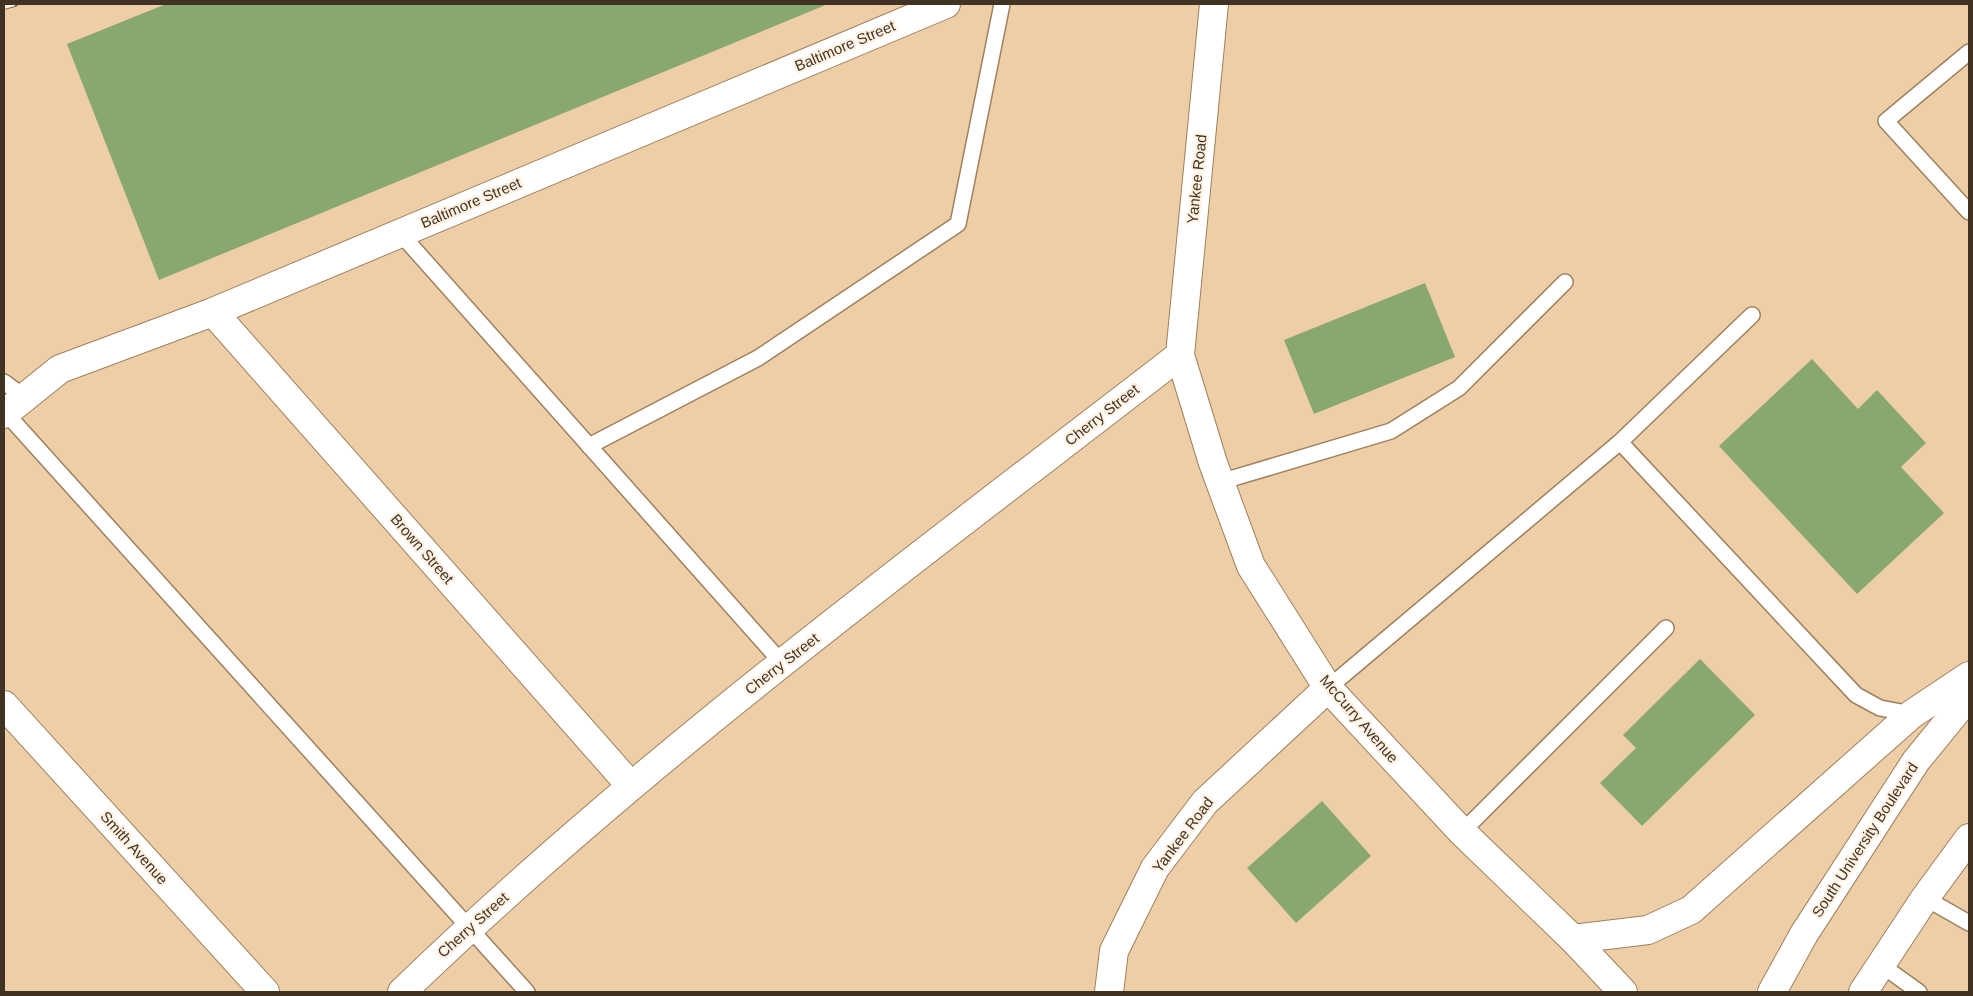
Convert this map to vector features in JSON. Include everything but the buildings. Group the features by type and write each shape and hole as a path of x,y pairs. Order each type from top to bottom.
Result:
{"street":[{"name":"Baltimore Street","path":"9,401 60,369 213,312 946,4"},
{"name":"Yankee Road","path":"1180,355 1214,4"},
{"name":"Brown Street","path":"213,312 631,786"},
{"name":"McCurry Avenue","path":"1180,355 1220,482 1251,566 1328,688 1462,832 1573,939 1623,992"},
{"name":"Cherry Street","path":"402,992 468,928 631,786 782,663 1180,355"},
{"path":"1573,939 1648,930 1691,910 1912,714 1969,676"},
{"name":"Yankee Road","path":"1109,992 1114,951 1155,868 1204,802 1328,688"},
{"name":"South University Boulevard","path":"1772,992 1804,934 1916,761 1969,696"},
{"name":"Smith Avenue","path":"4,705 265,992"},
{"path":"1863,992 1925,898 1969,838"}],"lane":[{"path":"589,446 758,358 958,224 1002,4"},
{"path":"1969,52 1886,121 1969,212"},
{"path":"400,233 782,663"},
{"path":"1220,482 1391,431 1459,388 1564,282"},
{"path":"1328,688 1620,442 1752,315"},
{"path":"9,401 468,928 527,992"},
{"path":"1620,442 1856,695 1880,708 1912,714"},
{"path":"1462,832 1666,628"},
{"path":"1925,898 1969,923"},
{"path":"1880,964 1919,992"}],"railway":[{"path":"4,7 15,4"}]}
